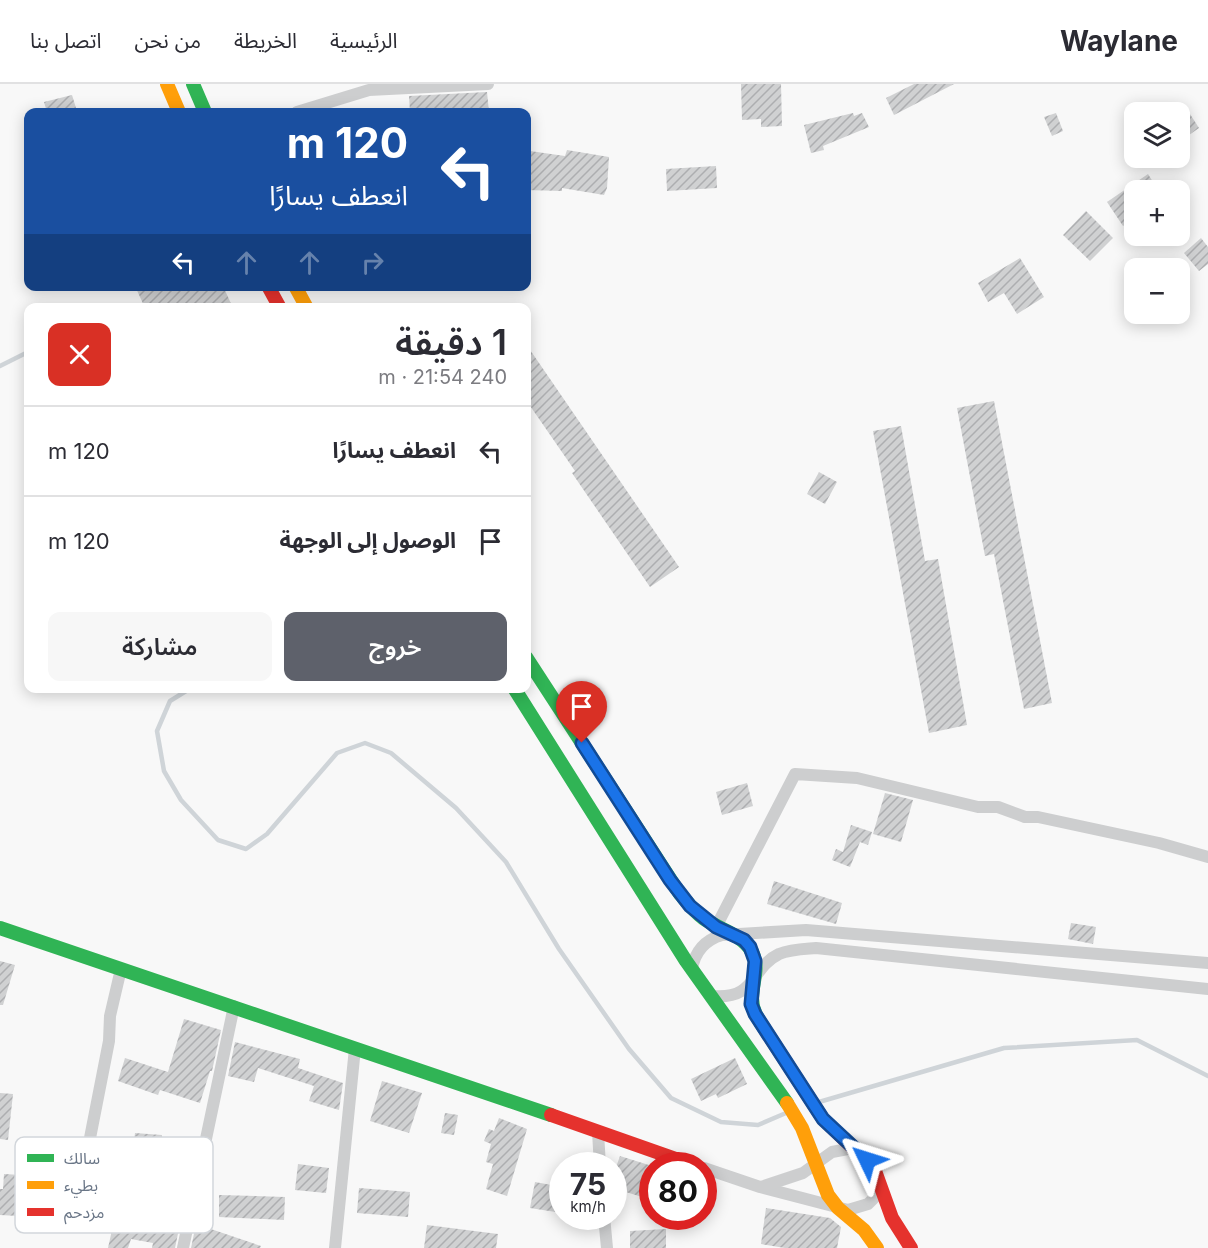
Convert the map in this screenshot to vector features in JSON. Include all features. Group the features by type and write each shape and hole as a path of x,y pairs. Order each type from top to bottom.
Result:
{"main road":[{"path":"166,84 177,108"},
{"path":"193,84 203,108"},
{"path":"531,665 680,894 690,906 716,927 744,940 750,947 755,961 755,980 751,991 751,1004 755,1014 823,1119 874,1168 892,1218 911,1248"},
{"path":"517,693 692,969 782,1095 802,1128 823,1187 838,1208 864,1230 878,1248"},
{"path":"0,928 234,1006 656,1152"}],"street":[{"path":"310,108 369,90 488,84"},
{"path":"716,927 795,774 857,778 978,807 998,807 1024,817 1159,843 1208,857"},
{"path":"692,969 696,953 707,941 722,935 806,930 1208,963"},
{"path":"712,996 731,996 740,992 755,980 765,965 780,954 798,949 816,948 1208,989"},
{"path":"90,1137 109,1041 110,1016 121,969"},
{"path":"206,1137 234,1006"},
{"path":"335,1248 355,1048"},
{"path":"598,1132 599,1152"},
{"path":"760,1187 789,1179 832,1152 853,1148"},
{"path":"717,1172 760,1187 848,1210 859,1209 868,1204 882,1190"},
{"path":"605,1230 607,1248"},
{"path":"183,1248 186,1233"}],"building":[{"path":"741,84 781,84 782,126 761,127 761,119 742,120"},
{"path":"914,84 954,84 894,115 886,98"},
{"path":"487,92 489,108 410,108 409,96"},
{"path":"72,95 76,108 46,108 44,102"},
{"path":"853,113 854,116 862,113 869,127 823,146 824,150 811,153 804,125"},
{"path":"1056,113 1063,131 1052,136 1044,117"},
{"path":"1190,114 1199,128 1190,134"},
{"path":"567,150 609,157 607,188 604,195 562,188 562,191 531,190 531,151 565,156"},
{"path":"716,166 717,188 667,191 666,169"},
{"path":"1148,174 1152,180 1139,180"},
{"path":"1124,190 1124,225 1123,226 1107,202"},
{"path":"1086,211 1113,238 1090,261 1063,235"},
{"path":"1201,238 1208,247 1208,264 1199,271 1184,253"},
{"path":"1020,258 1044,297 1017,314 1004,293 988,302 978,283"},
{"path":"137,291 225,291 231,303 143,303"},
{"path":"531,351 679,567 650,587 572,473 575,471 531,407"},
{"path":"994,401 1052,703 1024,709 994,554 985,556 957,408"},
{"path":"901,426 925,561 938,559 967,725 929,733 873,431"},
{"path":"819,472 837,482 825,504 807,494"},
{"path":"747,783 753,806 722,815 716,792"},
{"path":"885,793 913,800 901,842 873,834"},
{"path":"851,825 872,832 868,845 860,842 850,867 832,860 836,849 843,852"},
{"path":"774,881 842,903 836,924 767,904"},
{"path":"1071,923 1096,927 1093,944 1068,939"},
{"path":"0,961 15,965 3,1005 0,1005"},
{"path":"184,1019 221,1030 212,1071 210,1071 200,1103 160,1090 158,1095 118,1081 125,1058 168,1072"},
{"path":"235,1042 300,1059 298,1068 343,1083 339,1110 309,1101 314,1086 258,1068 254,1082 228,1076"},
{"path":"735,1058 747,1084 718,1098 716,1094 701,1101 691,1079"},
{"path":"382,1081 422,1093 409,1133 370,1121"},
{"path":"0,1093 13,1094 8,1140 0,1139"},
{"path":"445,1113 458,1115 454,1135 441,1133"},
{"path":"499,1118 527,1129 507,1196 486,1189 493,1164 486,1162 491,1144 484,1141 489,1129 494,1131"},
{"path":"135,1133 162,1135 162,1137 135,1137"},
{"path":"627,1158 639,1162 639,1196 627,1192"},
{"path":"298,1164 329,1168 326,1193 295,1190"},
{"path":"4,1174 15,1175 15,1216 0,1215 0,1189 3,1189"},
{"path":"535,1182 549,1185 549,1211 530,1208"},
{"path":"359,1188 410,1192 408,1217 357,1213"},
{"path":"219,1195 285,1197 284,1220 219,1217"},
{"path":"766,1208 830,1218 841,1227 837,1248 785,1248 761,1244"},
{"path":"427,1225 498,1234 496,1248 424,1248"},
{"path":"213,1230 261,1246 260,1248 191,1248 194,1233 213,1233"},
{"path":"666,1230 666,1248 630,1248 630,1231"},
{"path":"111,1233 178,1233 175,1248 152,1248 153,1243 131,1239 128,1248 108,1248"}],"waterway":[{"path":"0,366 24,354"},
{"path":"183,693 170,701 157,731 164,771 181,800 218,840 246,849 267,834 337,753 365,743 391,753 456,808 506,862 559,949 629,1049 671,1098 721,1122 758,1125 786,1113"},
{"path":"819,1102 1004,1048 1137,1040 1208,1076"}],"traffic: fast":[{"path":"193,84 203,108"},
{"path":"531,665 680,894 703,918 736,936 752,952 756,970 752,1002 764,1028"},
{"path":"517,693 686,961 787,1103"},
{"path":"0,928 551,1115"}],"traffic: slow":[{"path":"167,84 177,108"},
{"path":"298,291 304,303"},
{"path":"787,1103 802,1128 828,1195 838,1208 864,1230 877,1248"}],"traffic: jam":[{"path":"271,291 277,303"},
{"path":"764,1028 823,1119 874,1168 892,1218 911,1248"},
{"path":"551,1115 656,1152"}],"route":[{"path":"582,743 680,894 702,917 716,927 744,940 750,947 755,961 751,1004 755,1014 823,1119 867,1160"}]}
